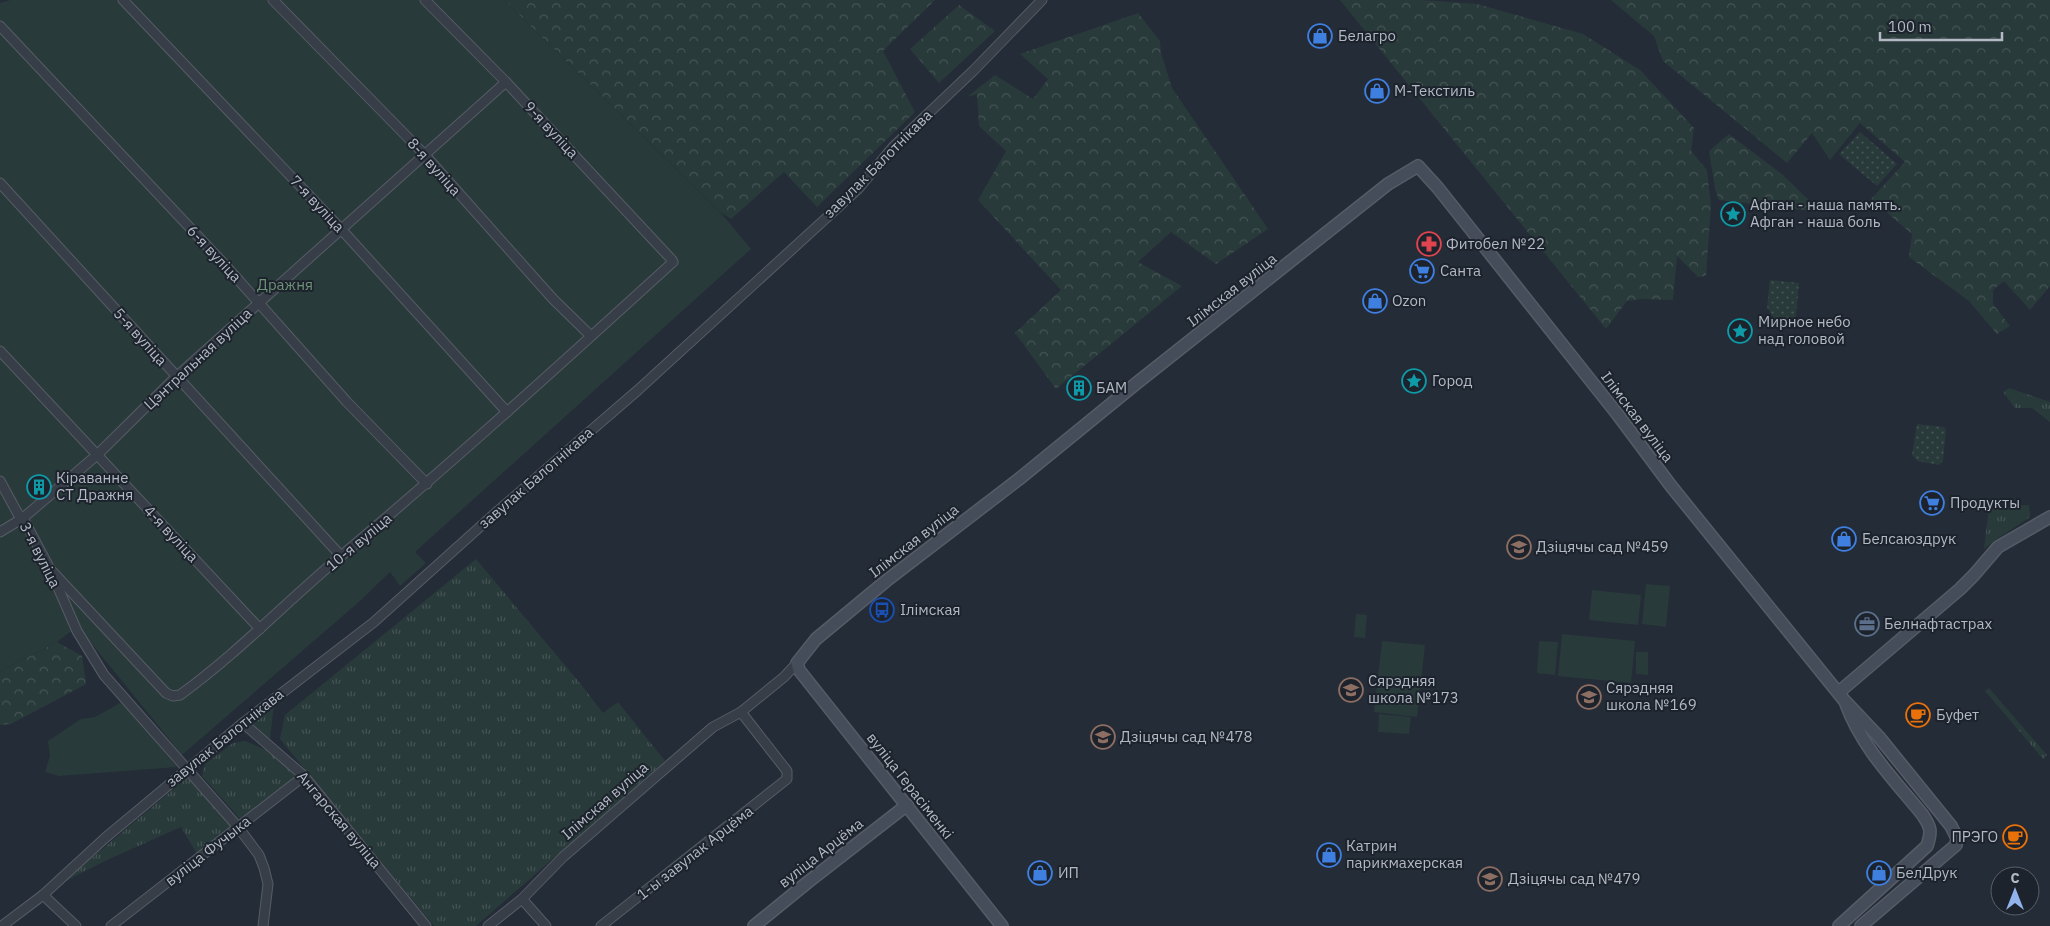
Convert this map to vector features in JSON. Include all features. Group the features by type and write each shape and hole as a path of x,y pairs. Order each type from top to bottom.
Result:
{"street":[{"name":"7-я вуліца","path":"123,0 341,229 507,412"},
{"name":"8-я вуліца","path":"273,0 424,154 553,299 591,336"},
{"name":"9-я вуліца","path":"425,0 506,82 673,262"},
{"name":"завулак Балотнікава","path":"2,926 43,895 105,838 243,722 374,622 492,516 638,390 858,188 898,141 973,71 1042,0"},
{"name":"6-я вуліца","path":"0,26 259,303 347,402 427,484"},
{"name":"Цэнтральная вуліца","path":"0,532 23,518 97,455 176,377 506,82"},
{"name":"Ілімская вуліца","path":"488,926 522,899 563,857 712,728 741,712 784,677 816,639 886,581 1019,479 1388,184 1418,166 1438,188 1569,353 1677,494 1841,696 1861,716 1894,755 1955,833 1956,845 1937,861"},
{"name":"5-я вуліца","path":"0,184 341,556"},
{"name":"10-я вуліца","path":"50,569 166,693 173,696 180,695 260,629 341,556 427,484 673,262"},
{"name":"4-я вуліца","path":"0,351 260,629"},
{"name":"3-я вуліца","path":"0,482 18,514 23,518 50,569 77,631 104,675 238,827 259,855 268,884 263,926"},
{"path":"1927,846 1930,825 1882,765 1853,724 1841,696 1960,589 1998,547 2050,517"},
{"name":"вуліца Герасіменкі","path":"797,662 799,670 1002,926"},
{"name":"1-ы завулак Арцёма","path":"601,926 788,779 788,771 741,712"},
{"name":"Ангарская вуліца","path":"243,722 304,776 426,926"},
{"path":"1882,765 1894,755"},
{"name":"вуліца Фучыка","path":"111,926 304,776"},
{"name":"вуліца Арцёма","path":"754,926 907,805"},
{"path":"1839,926 1927,846 1935,845 1940,848 1937,861 1861,926"},
{"path":"43,895 76,926"},
{"path":"522,899 546,926"},
{"path":"1863,903 1860,913 1863,916 1872,918"}],"green space":[{"name":"Дражня","path":"10,0 504,0 722,214 751,249 415,552 426,563 400,586 390,572 360,601 182,755 83,633 70,632 57,642 0,671 0,3"},
{"path":"504,0 935,0 883,51 915,112 817,207 784,172 731,219 719,211"},
{"path":"1340,0 1423,0 1477,4 1583,34 1640,70 1694,128 1691,151 1707,170 1711,206 1706,276 1698,277 1677,256 1673,300 1641,299 1627,301 1606,329"},
{"path":"1611,0 2050,0 2050,286 2030,310 2004,281 1993,290 1993,304 2010,326 1997,334 1969,301 1909,257 1912,234 1871,199 1905,162 1860,123 1830,160 1812,133 1787,163 1663,61 1654,36"},
{"path":"959,5 995,31 939,83 910,49"},
{"path":"1138,13 1160,41 1161,53 1172,88 1268,229 1216,264 1171,232 1138,262 1182,286 1056,389 1015,333 1061,290 978,200 1006,151 979,126 977,94 967,97 995,75 1033,99 1048,79 1020,54"},
{"path":"1860,132 1897,164 1877,186 1839,154"},
{"path":"1729,134 1783,175 1821,212 1719,200 1715,189 1709,151"},
{"path":"1770,280 1799,283 1795,326 1777,324 1767,307"},
{"path":"2009,388 2050,402 2050,422 2032,408 2015,408 2003,392"},
{"path":"1917,424 1944,427 1946,430 1943,461 1939,465 1917,461 1912,455"},
{"path":"2029,505 2030,517 1984,549 1989,507"},
{"path":"476,559 603,713 618,702 665,761 476,926 434,926 280,739 285,715"},
{"path":"1646,584 1670,586 1666,627 1642,624"},
{"path":"1592,590 1641,595 1638,625 1589,620"},
{"path":"1356,614 1367,615 1365,638 1354,637"},
{"path":"1562,634 1635,641 1631,683 1558,676"},
{"path":"1382,641 1425,645 1417,717 1374,712"},
{"path":"1539,641 1558,642 1555,675 1537,673"},
{"path":"57,642 82,656 86,684 11,724 0,725 0,671"},
{"path":"1636,652 1648,652 1648,675 1636,674"},
{"path":"1989,688 2047,755 2043,759 1985,691"},
{"path":"122,702 177,767 59,776 45,772 50,756 48,741 81,719 95,717"},
{"path":"274,703 270,739 253,722"},
{"path":"1379,714 1411,717 1409,734 1378,732"},
{"path":"245,741 268,751 296,776 242,821 202,776 205,764 233,743"},
{"path":"189,776 234,825 197,854 181,827 107,860 62,883"}],"place":[{"name":"Белагро","path":"1320,36"},
{"name":"М-Текстиль","path":"1377,91"},
{"name":"Афган - наша память. Афган - наша боль","path":"1733,214"},
{"name":"Фитобел №22","path":"1429,244"},
{"name":"Санта","path":"1422,271"},
{"name":"Ozon","path":"1375,301"},
{"name":"Мирное небо над головой","path":"1740,331"},
{"name":"Город","path":"1414,381"},
{"name":"БАМ","path":"1079,388"},
{"name":"Кіраванне СТ Дражня","path":"39,487"},
{"name":"Продукты","path":"1932,503"},
{"name":"Белсаюздрук","path":"1844,539"},
{"name":"Дзіцячы сад №459","path":"1519,547"},
{"name":"Ілімская","path":"882,610"},
{"name":"Белнафтастрах","path":"1867,624"},
{"name":"Сярэдняя школа №173","path":"1351,690"},
{"name":"Сярэдняя школа №169","path":"1589,697"},
{"name":"Буфет","path":"1918,715"},
{"name":"Дзіцячы сад №478","path":"1103,737"},
{"name":"ПРЭГО","path":"2015,837"},
{"name":"Катрин парикмахерская","path":"1329,855"},
{"name":"ИП","path":"1040,873"},
{"name":"БелДрук","path":"1879,873"},
{"name":"Дзіцячы сад №479","path":"1490,879"}]}
